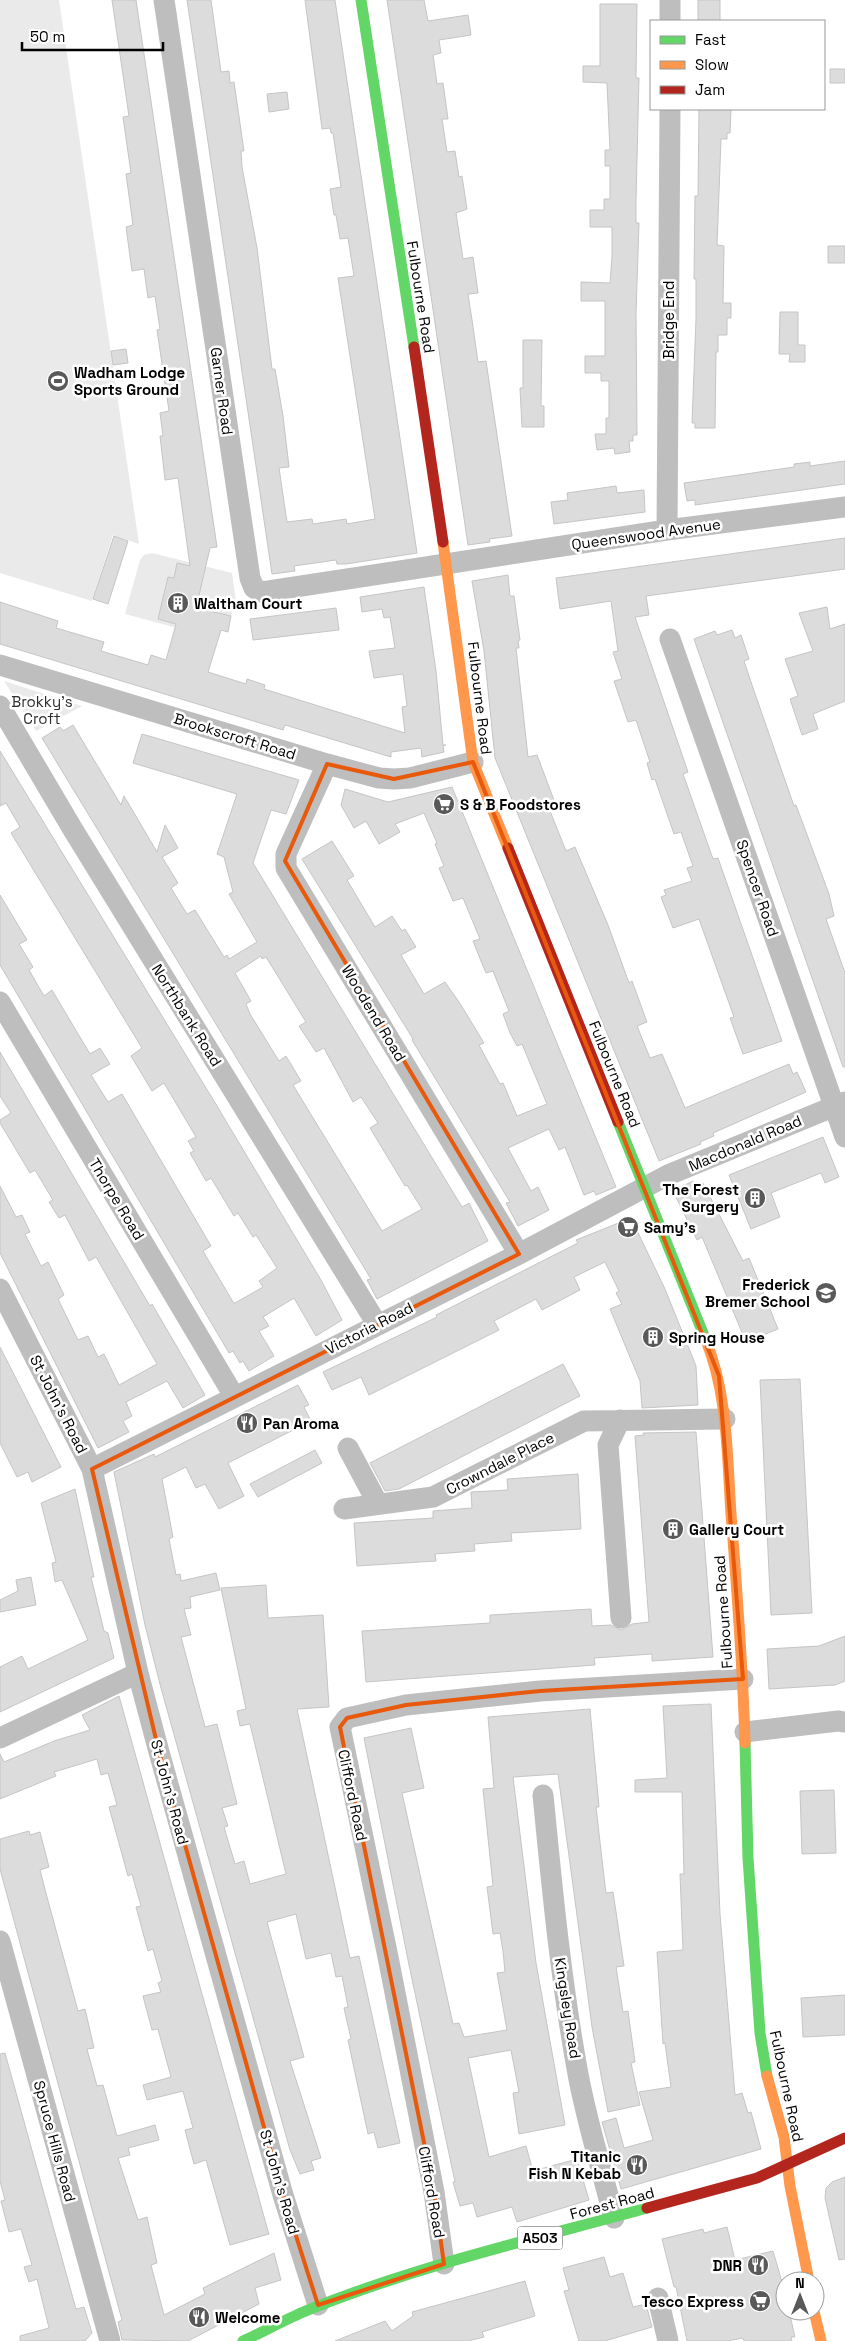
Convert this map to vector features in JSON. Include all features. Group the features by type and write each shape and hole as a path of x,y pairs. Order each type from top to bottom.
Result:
{"main road":[{"name":"Fulbourne Road","path":"361,0 464,682 473,762 646,1188 719,1376 725,1419 743,1679 748,1858 760,2033 764,2063 784,2137 787,2165 806,2271"},
{"name":"Forest Road","path":"243,2341 318,2305 444,2264 757,2178 845,2138"},
{"path":"816,2321 821,2341"}],"street":[{"name":"Garner Road","path":"164,0 250,578 254,588 262,592 446,564"},
{"path":"670,0 670,20"},
{"name":"Bridge End","path":"667,530 670,110"},
{"name":"Queenswood Avenue","path":"446,564 667,530 845,507"},
{"name":"Spencer Road","path":"670,639 840,1104 845,1138"},
{"name":"Brookscroft Road","path":"0,665 379,778 394,780 410,778 473,762"},
{"name":"Northbank Road","path":"0,706 72,828 377,1324"},
{"name":"Woodend Road","path":"327,764 286,854 286,868 519,1254"},
{"name":"Thorpe Road","path":"0,1002 234,1396"},
{"name":"Macdonald Road","path":"646,1188 668,1176 840,1104"},
{"name":"Victoria Road","path":"92,1469 646,1188"},
{"name":"St John's Road","path":"0,1289 92,1469 138,1672 283,2195 318,2305"},
{"name":"Crowndale Place","path":"344,1509 433,1497 584,1421 725,1419"},
{"path":"620,1420 608,1445 621,1618"},
{"path":"348,1448 378,1504"},
{"path":"0,1738 138,1672"},
{"name":"Clifford Road","path":"444,2264 434,2192 340,1728 346,1718 406,1705 540,1691 743,1679"},
{"path":"745,1732 838,1721 845,1722"},
{"name":"Kingsley Road","path":"543,1795 554,1916 578,2074 593,2142 614,2218"},
{"name":"Spruce Hills Road","path":"0,1941 110,2341"},
{"path":"658,2298 668,2341"}],"highlighted area":[{"path":"473,762 719,1376 743,1679 540,1691 406,1705 347,1718 340,1727 434,2192 444,2264 318,2305 283,2195 159,1752 92,1469 519,1254 285,861 327,764 394,779"}],"green space":[{"name":"Wadham Lodge Sports Ground","path":"0,0 59,0 139,544 113,535 92,601 0,573"},
{"path":"152,553 232,573 236,601 231,616 217,613 211,637 125,614 140,560 144,555","holes":["177,563 205,570 188,626 158,619 168,577 174,578"]},
{"name":"Brokky's Croft","path":"4,681 82,706 36,731"}],"building":[{"path":"112,0 136,0 217,547 210,548 196,608 231,616 228,632 221,630 208,672 246,684 247,679 265,685 264,689 405,733 402,707 407,706 403,674 374,678 369,651 395,648 390,617 384,618 382,609 362,612 360,597 424,587 436,671 443,745 446,745 443,746 444,752 422,757 421,748 391,752 391,757 285,725 283,730 0,644 0,602 58,621 56,628 104,642 101,651 148,665 151,655 166,660 176,624 158,619 168,577 174,578 177,563 190,566 178,478 165,480 160,436 163,436 160,413 169,411 157,330 160,329 155,296 148,298 144,269 132,271 126,227 133,225 126,174 131,173 123,117 129,116"},
{"path":"187,0 211,0 221,72 229,71 230,83 234,82 244,151 241,151 242,167 257,248 272,369 275,369 283,416 289,467 279,468 287,522 312,519 313,524 346,519 347,524 375,519 338,278 354,276 348,238 340,239 336,215 334,215 330,189 341,187 333,133 331,133 330,128 322,129 305,0 335,0 417,553 346,564 337,564 336,560 294,566 295,571 272,574"},
{"path":"387,0 424,0 428,21 468,15 471,35 439,40 441,53 433,55 437,84 443,83 448,119 442,119 447,152 455,151 459,177 462,176 467,209 456,213 463,259 473,257 478,293 468,294 478,362 486,361 512,536 489,539 490,542 468,545"},
{"path":"698,0 720,0 720,20 698,20"},
{"path":"600,4 637,4 636,78 639,78 636,223 639,223 636,313 637,435 633,435 633,441 629,441 630,452 615,454 614,448 597,450 595,434 606,434 606,418 609,418 609,381 601,381 601,373 585,373 585,356 605,356 605,301 581,301 581,282 610,283 612,256 612,227 590,227 590,210 604,210 604,199 610,199 610,166 605,166 605,150 610,150 607,83 583,82 583,66 600,66"},
{"path":"830,69 845,69 845,83 830,83"},
{"path":"287,92 289,109 269,112 267,94"},
{"path":"699,110 731,110 730,133 727,133 727,139 721,139 717,245 724,246 723,303 731,303 731,318 727,318 727,335 718,335 715,428 695,428 695,423 692,423 696,319 696,279 694,279 695,196 698,196"},
{"path":"828,246 845,246 845,263 828,263"},
{"path":"780,312 798,312 798,345 805,345 805,362 789,362 790,354 779,354"},
{"path":"523,340 542,340 541,406 544,406 544,427 522,427 520,388 523,388"},
{"path":"126,349 128,363 113,365 111,351"},
{"path":"845,461 845,484 695,505 695,500 687,501 684,483 794,467 794,464 810,462 810,466"},
{"path":"616,486 617,493 644,490 645,512 554,524 551,502 568,500 567,493"},
{"path":"114,536 128,541 108,604 93,599"},
{"path":"845,538 845,569 646,596 649,615 635,617 688,772 683,774 713,859 718,858 782,1041 743,1054 730,1018 734,1017 699,919 673,928 661,897 666,895 664,890 692,881 687,868 693,866 681,832 674,834 655,779 652,780 647,763 650,762 636,720 628,722 614,681 622,679 613,652 618,651 611,601 560,609 556,578"},
{"path":"508,575 510,596 514,596 520,640 518,641 519,648 516,648 528,757 537,755 557,808 550,811 566,851 575,847 608,925 629,983 632,981 647,1022 637,1026 650,1058 662,1054 685,1108 789,1064 793,1074 797,1072 806,1092 713,1133 714,1136 700,1142 701,1144 659,1161 495,758 484,651 472,581"},
{"path":"827,607 830,629 845,624 845,701 813,714 818,729 802,735 790,699 798,696 785,659 813,651 799,613"},
{"path":"336,608 339,630 253,640 250,619"},
{"path":"732,630 735,638 741,635 749,659 744,661 752,685 794,806 796,805 829,894 834,916 826,919 845,973 845,1067 843,1067 694,639 715,631 717,635"},
{"path":"73,725 121,805 124,796 157,852 165,825 178,848 162,857 178,883 171,888 187,914 195,910 224,957 227,955 229,959 257,942 229,894 233,892 224,857 217,854 237,794 133,763 142,734 299,780 286,814 271,810 253,863 462,1207 469,1203 488,1241 377,1299 367,1280 371,1279 42,738 60,727 63,731","holes":["261,956 262,959 266,957 306,1022 299,1026 316,1052 324,1048 353,1102 361,1097 378,1123 370,1128 405,1186 407,1185 422,1209 382,1231 293,1085 301,1081 286,1056 279,1061 250,1014 246,1004 251,1001 235,973"]},
{"path":"0,751 214,1101 321,1280 342,1320 316,1336 294,1298 263,1317 269,1326 259,1331 274,1356 249,1371 243,1361 240,1363 233,1351 229,1353 0,965 0,895 27,940 19,944 33,967 29,970 44,996 52,990 90,1054 100,1048 110,1064 91,1075 108,1102 122,1094 211,1246 203,1251 233,1302 235,1303 263,1287 259,1281 277,1268 256,1235 253,1237 238,1213 234,1216 211,1178 206,1181 190,1153 194,1151 188,1141 196,1137 164,1083 152,1091 131,1056 142,1048 11,833 20,827 6,803 0,806"},
{"path":"452,787 616,1187 596,1195 594,1191 584,1195 565,1147 559,1150 549,1129 508,1148 531,1191 538,1187 549,1210 518,1226 506,1203 510,1202 413,1039 302,859 332,841 354,876 347,880 375,927 392,916 402,931 405,929 416,947 401,955 424,994 445,982 461,1005 484,1043 479,1045 500,1084 503,1083 517,1116 547,1104 522,1044 517,1046 510,1033 503,1014 509,1011 493,971 486,973 481,961 473,941 480,939 463,898 453,901 439,868 444,866 435,844 437,843 424,813 395,824 400,832 379,844 366,821 354,828 341,805 345,789 388,802"},
{"path":"0,1052 150,1306 152,1304 205,1395 183,1408 167,1381 126,1402 132,1416 123,1421 129,1432 98,1448 0,1253 0,1186 16,1217 22,1215 30,1232 25,1234 41,1266 48,1262 64,1295 58,1299 78,1340 88,1336 98,1357 104,1354 119,1385 157,1364 96,1257 89,1261 65,1215 59,1218 49,1202 53,1200 35,1170 30,1173 0,1123 0,1120 11,1113 0,1096"},
{"path":"823,1137 839,1177 825,1183 821,1173 771,1193 780,1217 751,1229 729,1175"},
{"path":"693,1181 695,1186 703,1183 743,1261 749,1258 778,1329 746,1342 702,1237 697,1240 673,1191"},
{"path":"631,1218 665,1289 696,1366 698,1405 642,1408 640,1381 610,1309 622,1304 616,1293 619,1291 605,1262 574,1277 580,1290 542,1310 536,1299 494,1321 499,1330 369,1395 361,1377 332,1390 323,1372 437,1317 436,1315 578,1243 576,1240"},
{"path":"0,1347 61,1467 32,1482 28,1472 17,1477 0,1443"},
{"path":"563,1364 580,1396 399,1489 385,1491 370,1463"},
{"path":"800,1379 812,1613 771,1615 760,1380"},
{"path":"298,1385 309,1405 304,1407 311,1421 228,1463 244,1496 219,1509 205,1484 196,1488 186,1467 162,1479 173,1537 169,1539 176,1575 180,1574 181,1581 216,1573 220,1590 190,1597 191,1608 184,1609 191,1635 181,1637 205,1727 217,1724 237,1804 222,1808 228,1826 224,1827 235,1864 244,1861 250,1884 286,1874 250,1724 240,1726 237,1711 246,1709 221,1588 266,1585 268,1618 323,1615 329,1707 297,1709 350,1958 359,1956 400,2143 378,2148 374,2132 368,2134 348,2040 351,2039 344,2008 348,2007 342,1976 336,1977 331,1953 306,1959 296,1914 267,1922 304,2057 290,2061 321,2158 311,2161 314,2170 300,2174 290,2150 161,1688 145,1625 114,1472 154,1454 155,1457"},
{"path":"696,1432 713,1657 652,1661 652,1654 594,1658 595,1665 366,1682 362,1631 490,1623 490,1615 591,1609 592,1626 611,1625 621,1630 632,1624 649,1622 635,1436 644,1435 643,1433"},
{"path":"315,1450 322,1463 258,1497 250,1484"},
{"path":"578,1474 581,1529 511,1533 512,1541 474,1544 475,1551 435,1554 436,1561 357,1566 354,1523 433,1518 433,1511 472,1508 471,1492 508,1490 507,1479"},
{"path":"75,1489 94,1577 91,1577 104,1631 108,1633 114,1658 0,1712 0,1667 22,1656 28,1669 88,1640 62,1580 55,1582 52,1563 56,1562 41,1503"},
{"path":"31,1577 36,1605 0,1612 0,1600 18,1591 16,1580"},
{"path":"845,1636 845,1681 835,1685 769,1689 767,1649 819,1646"},
{"path":"119,1696 269,2234 230,2245 206,2160 194,2164 185,2130 193,2128 183,2091 147,2100 143,2085 171,2077 158,2029 152,2030 143,1996 161,1992 158,1983 162,1981 153,1949 148,1951 136,1907 141,1906 132,1874 128,1876 109,1807 117,1805 108,1773 101,1775 97,1759 54,1772 56,1776 0,1799 0,1754 4,1762 54,1741 90,1730 82,1715"},
{"path":"711,1704 720,1914 735,2095 742,2093 748,2113 751,2112 761,2149 621,2189 602,2122 616,2118 624,2148 653,2140 639,2092 671,2087 665,2043 663,2044 657,1952 683,1950 680,1874 684,1874 682,1792 635,1792 635,1780 667,1778 663,1706"},
{"path":"590,1709 599,1807 596,1807 606,1893 613,1892 624,1966 616,1967 623,2012 628,2011 635,2062 631,2063 640,2105 608,2112 592,2027 558,1774 513,1777 536,1963 565,2125 519,2134 513,2093 519,2092 511,2050 468,2058 489,2157 526,2146 533,2171 577,2159 589,2200 517,2222 512,2207 477,2217 473,2203 460,2206 453,2182 455,2182 364,1738 411,1728 424,1788 402,1793 453,2024 459,2023 464,2037 507,2030 497,1973 505,1972 503,1951 500,1933 493,1934 487,1887 493,1886 483,1789 494,1788 488,1717"},
{"path":"834,1790 836,1853 802,1854 800,1791"},
{"path":"29,1831 30,1835 40,1832 49,1867 40,1870 78,2011 85,2009 94,2048 87,2049 97,2086 103,2085 117,2136 155,2125 159,2140 128,2148 130,2155 118,2158 138,2220 147,2217 157,2263 151,2265 164,2315 205,2294 203,2288 274,2253 281,2280 255,2288 259,2304 188,2341 122,2340 118,2322 122,2320 0,1869 0,1839"},
{"path":"845,1995 845,2035 803,2037 801,1998"},
{"path":"5,2053 76,2309 84,2307 92,2333 85,2341 20,2341 20,2336 49,2328 37,2279 29,2282 24,2267 32,2265 21,2229 9,2232 1,2201 5,2200 0,2181 0,2054"},
{"path":"845,2177 845,2259 839,2260 825,2198 826,2188 832,2182"},
{"path":"727,2227 735,2260 773,2251 779,2271 775,2271 775,2321 791,2321 795,2337 791,2337 792,2341 744,2341 743,2338 727,2341 687,2341 676,2287 674,2287 662,2239 703,2229 704,2233"},
{"path":"604,2257 610,2277 623,2273 633,2307 646,2304 652,2327 605,2341 579,2341 564,2291 569,2290 563,2268"},
{"path":"525,2281 535,2316 482,2332 484,2337 468,2341 335,2341 385,2321 392,2331 413,2316 412,2312"}],"traffic: fast":[{"path":"361,0 414,347"},
{"path":"618,1122 705,1338"},
{"path":"745,1743 748,1858 760,2033 767,2076"},
{"path":"243,2341 308,2310 391,2280 476,2254 647,2208"}],"traffic: slow":[{"path":"443,542 473,762 508,848"},
{"path":"705,1338 718,1380 725,1425 740,1628 745,1743"},
{"path":"767,2076 784,2137 790,2186 807,2271"},
{"path":"816,2321 821,2341"}],"traffic: jam":[{"path":"414,347 443,542"},
{"path":"508,848 618,1122"},
{"path":"647,2208 757,2178 845,2138"}],"place":[{"name":"Wadham Lodge Sports Ground","path":"58,381"},
{"name":"Waltham Court","path":"178,603"},
{"name":"S & B Foodstores","path":"444,804"},
{"name":"The Forest Surgery","path":"755,1198"},
{"name":"Samy's","path":"628,1227"},
{"name":"Frederick Bremer School","path":"826,1293"},
{"name":"Spring House","path":"653,1337"},
{"name":"Pan Aroma","path":"247,1423"},
{"name":"Gallery Court","path":"673,1529"},
{"name":"Titanic Fish N Kebab","path":"637,2165"},
{"name":"DNR","path":"758,2265"},
{"name":"Tesco Express","path":"760,2301"},
{"name":"Welcome","path":"199,2317"}]}
